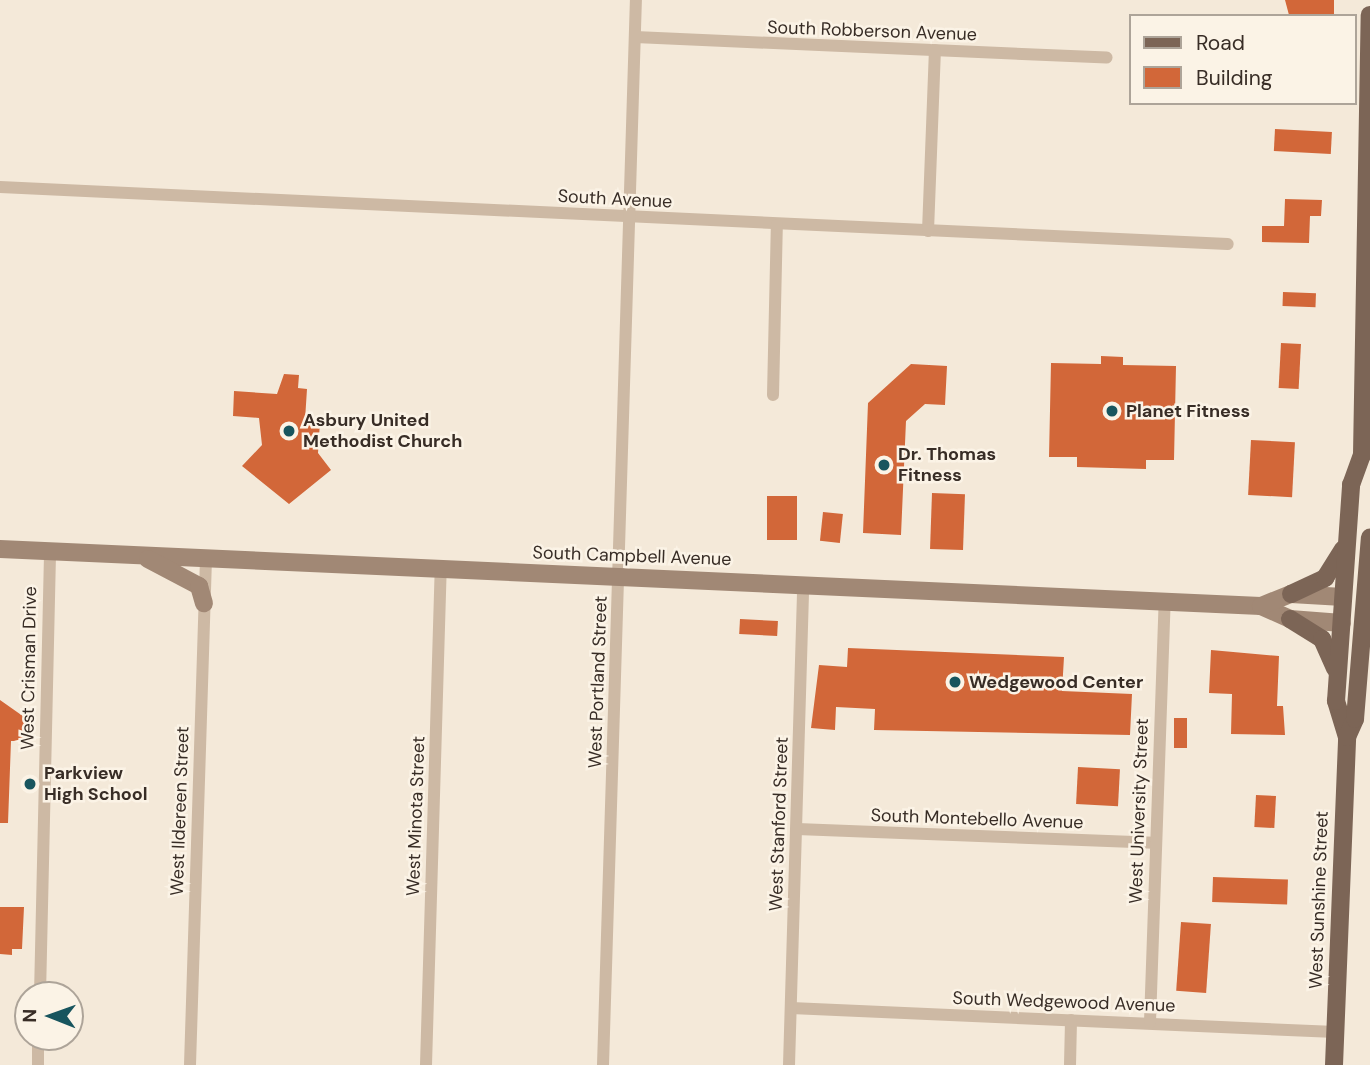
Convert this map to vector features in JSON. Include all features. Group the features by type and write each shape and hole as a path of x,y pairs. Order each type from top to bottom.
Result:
{"main road":[{"name":"West Sunshine Street","path":"1334,1065 1347,737 1338,680 1351,485 1366,461 1362,264 1370,15"},
{"path":"1291,594 1325,578 1348,536"},
{"name":"West Sunshine Street","path":"1347,737 1355,719 1367,624 1370,538"},
{"name":"South Campbell Avenue","path":"0,549 1261,606 1290,619 1367,624"},
{"path":"139,555 199,586 204,603"},
{"name":"South Campbell Avenue","path":"1261,606 1291,594 1368,599"},
{"path":"1290,619 1322,639 1338,680"},
{"path":"1355,719 1370,685"}],"street":[{"name":"West Portland Street","path":"603,1065 636,0"},
{"name":"South Robberson Avenue","path":"635,37 1107,58"},
{"path":"928,231 934,50"},
{"name":"South Avenue","path":"0,187 1228,244"},
{"path":"773,395 777,225"},
{"name":"West Crisman Drive","path":"40,981 50,551"},
{"name":"West Ildereen Street","path":"190,1065 206,558"},
{"name":"West Minota Street","path":"426,1065 441,569"},
{"name":"West Stanford Street","path":"789,1065 803,584"},
{"name":"West University Street","path":"1150,1022 1154,844 1165,601"},
{"name":"South Montebello Avenue","path":"797,829 1154,844"},
{"name":"South Wedgewood Avenue","path":"791,1008 1335,1032"},
{"path":"1070,1065 1071,1020"}],"building":[{"path":"1285,0 1334,0 1334,14 1289,14"},
{"path":"1275,129 1332,132 1331,154 1274,151"},
{"path":"1285,199 1322,200 1321,216 1310,216 1309,243 1262,242 1262,226 1284,226"},
{"path":"1283,292 1316,293 1315,307 1283,306"},
{"path":"1281,343 1301,344 1299,389 1279,388"},
{"name":"Planet Fitness","path":"1101,356 1123,357 1123,365 1176,366 1174,460 1146,460 1146,469 1077,467 1077,457 1049,457 1051,363 1101,364"},
{"path":"911,364 947,366 945,405 925,404 906,421 901,535 863,533 868,403"},
{"name":"Asbury United Methodist Church","path":"284,374 299,375 298,388 307,389 305,420 320,421 318,453 331,470 289,504 242,466 262,445 259,418 233,416 234,391 277,394"},
{"path":"1251,440 1295,442 1292,497 1248,495"},
{"path":"932,493 965,494 963,550 930,549"},
{"path":"767,496 797,496 797,540 767,540"},
{"path":"823,512 843,514 840,543 820,541"},
{"path":"740,619 778,621 777,636 739,634"},
{"name":"Wedgewood Center","path":"848,648 1064,657 1062,691 1132,694 1130,735 874,730 875,709 836,707 835,730 811,728 819,665 847,667"},
{"path":"1211,650 1279,656 1277,706 1283,706 1285,735 1231,734 1232,694 1209,693"},
{"path":"0,700 27,719 27,741 11,741 8,823 0,823"},
{"path":"1174,718 1187,718 1187,748 1174,748"},
{"path":"1078,767 1120,769 1118,806 1076,804"},
{"path":"1256,795 1276,796 1274,828 1254,827"},
{"path":"1213,877 1288,880 1287,905 1212,902"},
{"path":"0,907 24,907 22,949 12,949 12,955 0,954"},
{"path":"1181,922 1211,924 1206,993 1176,991"}],"place":[{"name":"Planet Fitness","path":"1112,411"},
{"name":"Asbury United Methodist Church","path":"289,431"},
{"name":"Dr. Thomas Fitness","path":"884,465"},
{"name":"Wedgewood Center","path":"955,682"},
{"name":"Parkview High School","path":"30,784"}]}
